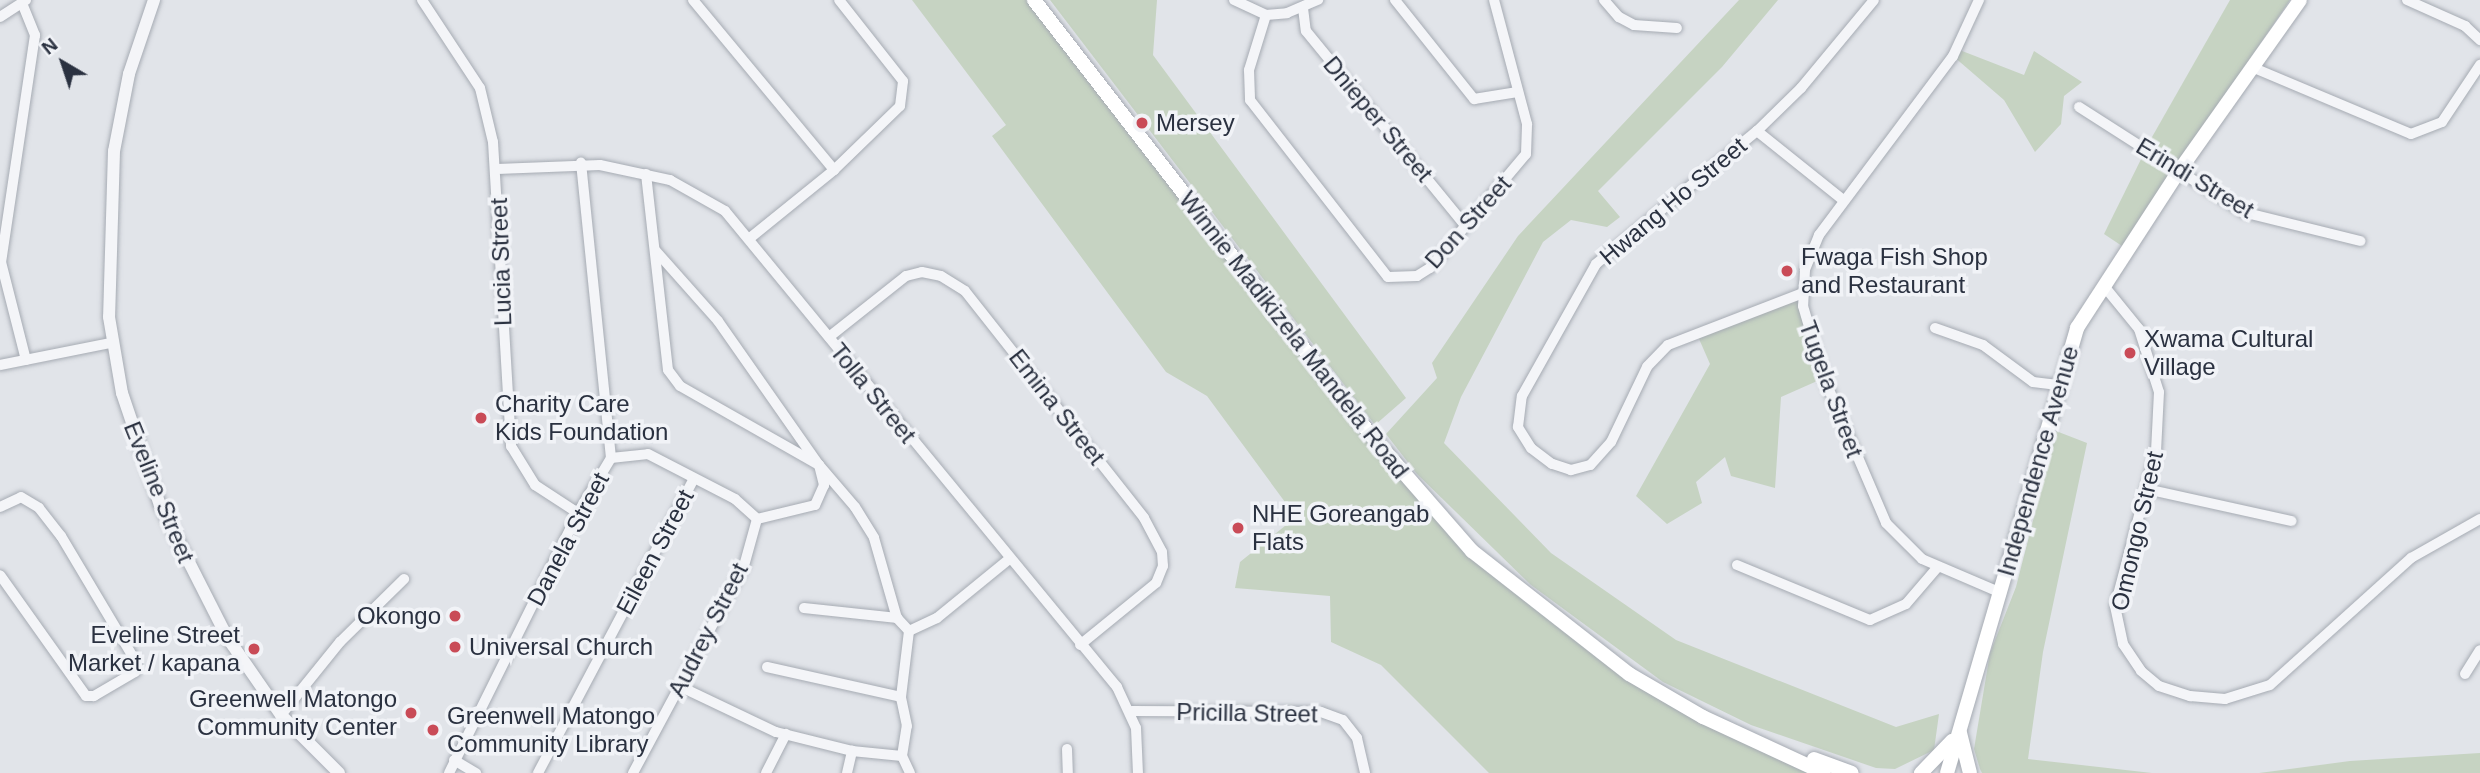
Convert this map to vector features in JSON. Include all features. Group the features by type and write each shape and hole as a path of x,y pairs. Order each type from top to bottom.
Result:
{"main road":[{"name":"Winnie Madikizela Mandela Road","path":"1034,0 1369,433 1472,551 1507,583 1629,674 1703,717 1825,773"},
{"name":"Independence Avenue","path":"1947,773 2058,385 2077,328 2179,171 2255,68 2300,0"},
{"path":"1921,773 1945,752 1959,728"},
{"path":"1959,728 1970,773"},
{"name":"Winnie Madikizela Mandela Road","path":"1766,746 1852,773"}],"street":[{"name":"Eveline Street","path":"154,0 129,74 114,151 110,343 133,438 160,505 221,628 281,715 339,773"},
{"name":"Lucia Street","path":"422,0 480,88 497,169 511,446 535,485 578,513"},
{"path":"693,0 834,170"},
{"path":"750,238 834,170 900,106 903,81 839,0"},
{"path":"1234,0 1266,15 1303,8 1318,0"},
{"path":"1395,0 1474,99 1517,92"},
{"name":"Don Street","path":"1266,15 1249,70 1250,100 1388,277 1417,276 1430,268 1526,155 1529,138 1494,0"},
{"path":"1604,0 1619,17 1634,25 1677,28"},
{"name":"Hwang Ho Street","path":"1803,293 1723,320 1661,350 1647,367 1611,442 1590,465 1571,470 1552,464 1531,448 1518,427 1522,396 1596,264 1757,131 1801,88 1874,0"},
{"name":"Tugela Street","path":"1979,0 1953,55 1843,200 1813,246 1803,293 1804,318 1824,378 1872,498 1905,546 1937,568 1999,592"},
{"path":"2407,0 2465,26 2480,40"},
{"path":"0,17 24,1 35,35 1,254 26,360"},
{"name":"Dnieper Street","path":"1303,8 1307,31 1314,41 1465,225"},
{"path":"2255,68 2411,134 2442,122 2480,65"},
{"name":"Erindi Street","path":"2079,107 2251,215 2360,241"},
{"path":"1757,131 1843,200"},
{"name":"Tolla Street","path":"497,169 581,163 646,174 705,198 750,238 1132,711"},
{"name":"Danela Street","path":"449,773 578,513 611,458 581,163"},
{"path":"611,458 648,454 693,480 735,499 757,519 815,505 824,485 819,465 680,386 668,370 646,174"},
{"path":"654,250 718,321 819,465 855,507 874,538 897,618 909,631 901,697 907,726 902,756 910,773"},
{"name":"Emina Street","path":"829,337 906,276 922,272 941,275 965,291 1144,518 1162,552 1163,566 1147,593 1080,645"},
{"name":"Omongo Street","path":"2104,286 2139,328 2158,392 2159,430 2115,606 2117,628 2130,656 2158,686 2213,699 2240,697 2280,679 2397,570 2480,519"},
{"path":"1935,328 1983,345 2033,382 2058,385"},
{"path":"0,365 110,343"},
{"name":"Eileen Street","path":"538,773 693,480"},
{"path":"2146,489 2292,521"},
{"path":"0,507 21,497 39,508 61,536 135,660 135,672 94,696 86,696 0,575"},
{"name":"Audrey Street","path":"633,773 744,566 757,519"},
{"path":"909,631 937,618 1008,560"},
{"path":"1737,565 1870,620 1906,604 1937,568"},
{"path":"281,715 340,642 404,579"},
{"path":"804,608 897,618"},
{"path":"2465,674 2480,650"},
{"path":"767,667 901,697"},
{"path":"678,686 786,734 852,751 902,756"},
{"path":"1132,711 1139,773"},
{"name":"Pricilla Street","path":"1132,711 1321,712 1343,719 1357,738 1365,773"},
{"path":"766,773 786,734"},
{"path":"1067,749 1068,773"},
{"path":"847,773 852,751"},
{"path":"454,760 476,773"}],"green space":[{"path":"912,0 1034,0 1442,519 1629,674 1824,773 1489,773 1381,665 1331,642 1330,596 1235,588 1240,562 1296,517 1207,396 1166,372 992,136 1006,125"},
{"path":"1050,0 1157,0 1153,55 1406,398 1375,425"},
{"path":"1739,0 1778,0 1722,67 1598,191 1620,217 1607,227 1571,220 1543,242 1461,397 1444,443 1551,553 1676,640 1896,727 1939,714 1934,750 1895,769 1876,768 1751,725 1663,682 1531,585 1417,474 1386,434 1437,378 1432,363 1518,236"},
{"path":"2230,0 2290,0 2122,246 2104,234 2152,137"},
{"path":"1957,49 2024,75 2034,51 2082,82 2064,96 2061,124 2035,152 2004,100 1953,56"},
{"path":"1803,293 1824,378 1781,397 1775,488 1731,476 1725,457 1696,482 1702,503 1667,524 1636,496 1710,364 1696,332"},
{"path":"2056,431 2087,443 2043,652 2028,759 2152,773 1982,773 1974,749 1990,653 2016,587"},
{"path":"2480,753 2480,773 2259,773 2350,761"}],"place":[{"name":"Mersey","path":"1142,123"},
{"name":"Fwaga Fish Shop and Restaurant","path":"1787,271"},
{"name":"Xwama Cultural Village","path":"2130,353"},
{"name":"Charity Care Kids Foundation","path":"481,418"},
{"name":"NHE Goreangab Flats","path":"1238,528"},
{"name":"Okongo","path":"455,616"},
{"name":"Universal Church","path":"455,647"},
{"name":"Eveline Street Market / kapana","path":"254,649"},
{"name":"Greenwell Matongo Community Center","path":"411,713"},
{"name":"Greenwell Matongo Community Library","path":"433,730"}]}
